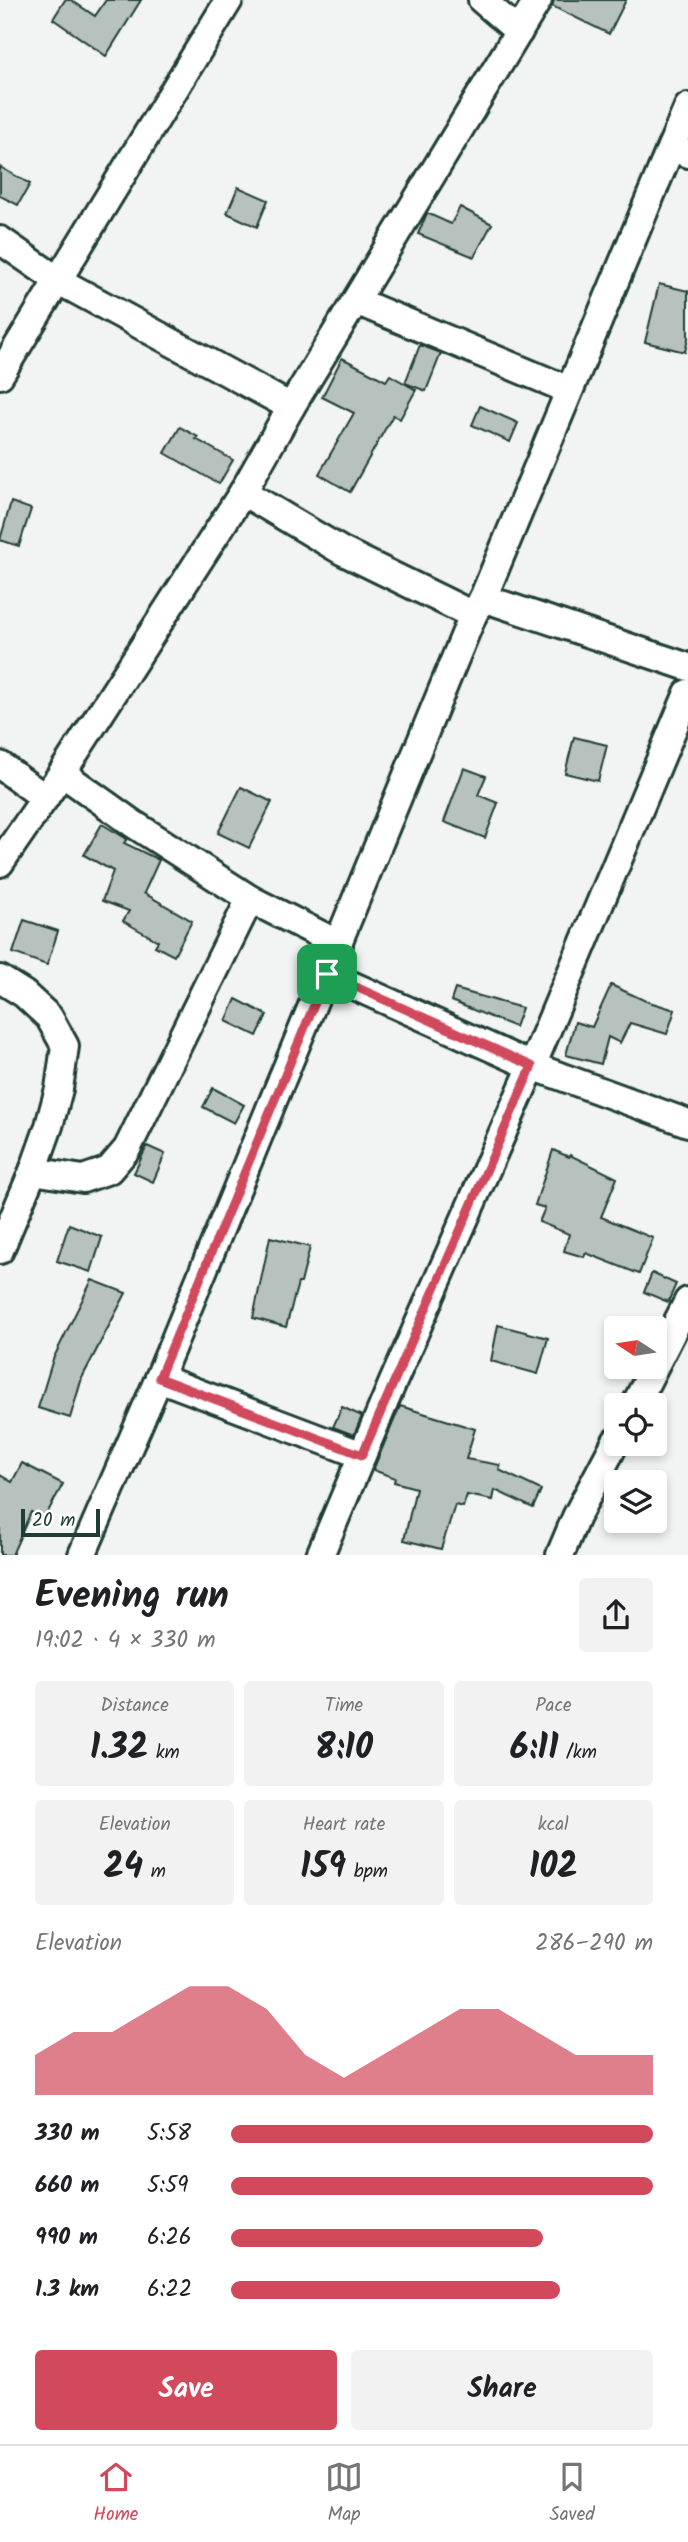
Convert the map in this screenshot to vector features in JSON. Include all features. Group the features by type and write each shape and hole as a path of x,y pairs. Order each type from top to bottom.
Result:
{"street":[{"path":"0,375 229,0"},
{"path":"482,0 519,32"},
{"path":"0,863 62,773 243,492 291,407 538,0"},
{"path":"82,1555 159,1378 569,390 680,150 688,107"},
{"path":"0,240 58,281 291,407"},
{"path":"356,301 569,390"},
{"path":"243,492 342,551 478,607 688,667"},
{"path":"320,1555 532,1066 688,693"},
{"path":"0,765 45,798"},
{"path":"62,773 132,823 250,899 339,944"},
{"path":"33,1171 83,1179 109,1170 127,1149 250,899"},
{"path":"327,974 532,1066 688,1123"},
{"path":"0,979 24,994 49,1017 65,1046 59,1089 33,1171 0,1250"},
{"path":"643,1393 679,1342 688,1301"},
{"path":"159,1378 362,1455"},
{"path":"560,1555 576,1517 608,1456"}],"building":[{"path":"65,0 71,0 95,16 106,0 141,0 106,56 53,19"},
{"path":"554,0 626,0 609,34 552,6"},
{"path":"0,167 30,184 18,205 0,196"},
{"path":"238,187 268,200 257,227 227,213"},
{"path":"460,207 492,224 474,257 418,234 427,213 451,224"},
{"path":"659,284 688,291 688,339 685,352 645,342"},
{"path":"420,345 441,353 426,391 405,383"},
{"path":"342,358 386,381 390,375 416,390 400,419 393,415 350,492 319,474 354,413 322,397"},
{"path":"480,406 518,423 510,442 472,425"},
{"path":"180,427 233,460 219,484 165,453"},
{"path":"11,502 31,509 19,546 0,540"},
{"path":"574,737 607,745 598,781 565,773"},
{"path":"464,768 486,776 478,795 498,803 485,838 444,822"},
{"path":"241,787 272,802 249,848 218,833"},
{"path":"102,824 127,839 124,843 159,860 144,893 192,921 174,956 155,946 158,941 123,921 129,911 102,901 113,871 84,855"},
{"path":"24,920 58,931 47,965 13,953"},
{"path":"611,985 646,1001 675,1010 667,1034 630,1023 620,1043 608,1037 601,1064 566,1055 575,1022 592,1027"},
{"path":"455,989 522,1008 515,1027 451,1001"},
{"path":"236,999 267,1015 257,1036 226,1021"},
{"path":"213,1088 244,1105 234,1123 203,1107"},
{"path":"147,1146 165,1154 153,1182 134,1173"},
{"path":"553,1150 569,1157 570,1155 617,1178 601,1217 653,1238 639,1274 586,1253 584,1257 564,1251 569,1234 539,1222 545,1208 535,1205"},
{"path":"69,1224 102,1237 91,1272 57,1261"},
{"path":"270,1237 310,1247 286,1327 253,1318"},
{"path":"652,1273 676,1284 668,1302 644,1292"},
{"path":"92,1280 126,1293 82,1378 70,1418 38,1408 53,1359"},
{"path":"498,1325 548,1338 538,1374 491,1361"},
{"path":"400,1406 475,1429 466,1459 500,1465 499,1470 541,1490 533,1508 495,1490 493,1500 467,1495 463,1507 455,1505 441,1549 404,1540 416,1488 394,1482 395,1478 373,1470"},
{"path":"342,1407 362,1416 354,1435 333,1427"},
{"path":"22,1463 63,1484 44,1519 31,1512 12,1555 0,1555 0,1475 12,1482"}],"route":[{"path":"327,974 532,1066 362,1455 159,1378 327,974"}]}
